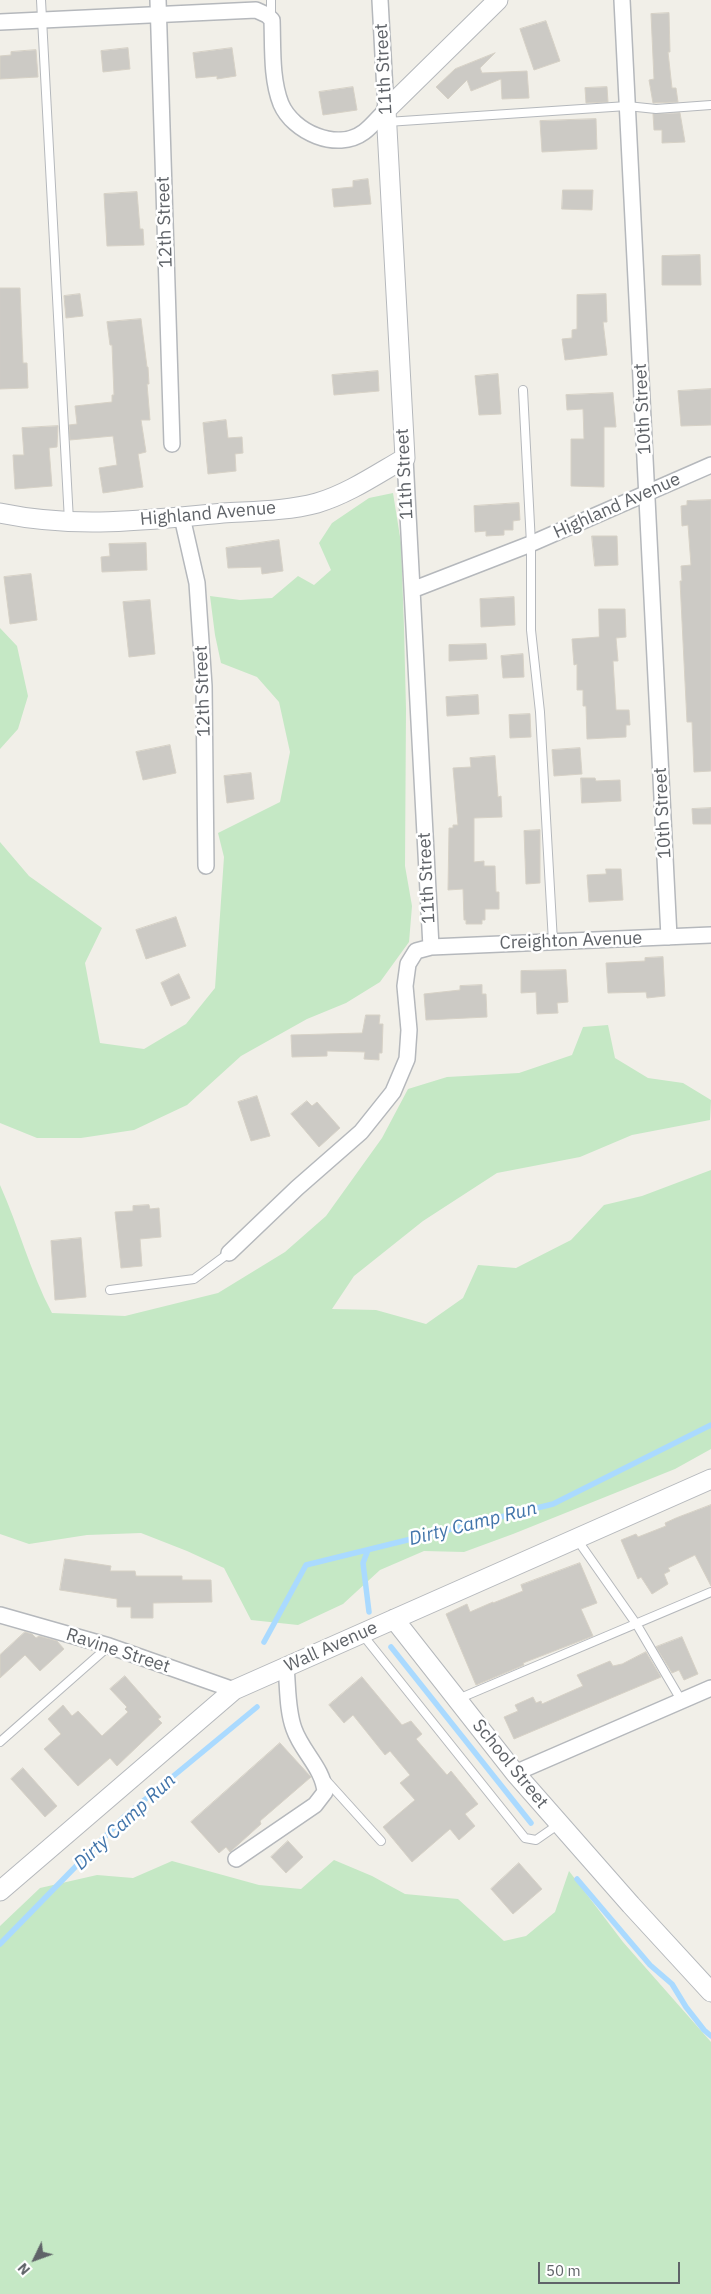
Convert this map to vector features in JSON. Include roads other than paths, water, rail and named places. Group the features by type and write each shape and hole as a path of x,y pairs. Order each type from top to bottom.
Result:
{"street":[{"name":"11th Street","path":"380,0 430,947"},
{"path":"0,22 42,20 158,7 256,10 267,15 272,20 276,88 286,115 308,133 324,138 341,140 364,132 386,116 498,0"},
{"name":"10th Street","path":"622,0 669,937"},
{"name":"12th Street","path":"158,7 172,444"},
{"name":"Highland Avenue","path":"0,513 33,520 70,523 182,517 281,508 317,503 349,490 405,458"},
{"name":"Highland Avenue","path":"412,590 531,544 711,465"},
{"name":"12th Street","path":"182,517 197,583 204,686 206,866"},
{"name":"Creighton Avenue","path":"430,947 711,935"},
{"path":"229,1253 297,1188 361,1132 393,1092 407,1059 409,1030 405,986 408,964 416,951 430,947"},
{"name":"Wall Avenue","path":"0,1891 234,1690 576,1537 711,1479"},
{"name":"Ravine Street","path":"0,1615 109,1646 234,1690"},
{"name":"School Street","path":"394,1620 515,1773 631,1905 711,1992"},
{"path":"236,1859 322,1799 325,1792 321,1774 294,1730 290,1711 286,1667"},
{"path":"515,1773 711,1688"}],"lane":[{"path":"41,0 70,523"},
{"path":"271,0 272,20"},
{"path":"386,116 627,106 656,109 711,105"},
{"path":"524,390 531,544 531,630 540,712 553,942"},
{"path":"110,1290 194,1279 229,1253"},
{"path":"576,1537 637,1625 681,1700"},
{"path":"458,1699 637,1625 711,1592"},
{"path":"361,1634 525,1838 536,1840 559,1824"},
{"path":"0,1742 109,1646"},
{"path":"321,1774 381,1841"}],"waterway":[{"name":"Dirty Camp Run","path":"264,1642 306,1565 553,1504 711,1425"},
{"path":"368,1550 363,1563 369,1612"},
{"path":"391,1647 531,1823"},
{"name":"Dirty Camp Run","path":"0,1944 125,1816 257,1707"},
{"path":"577,1879 650,1965 672,1984 686,2007 711,2036"}]}
